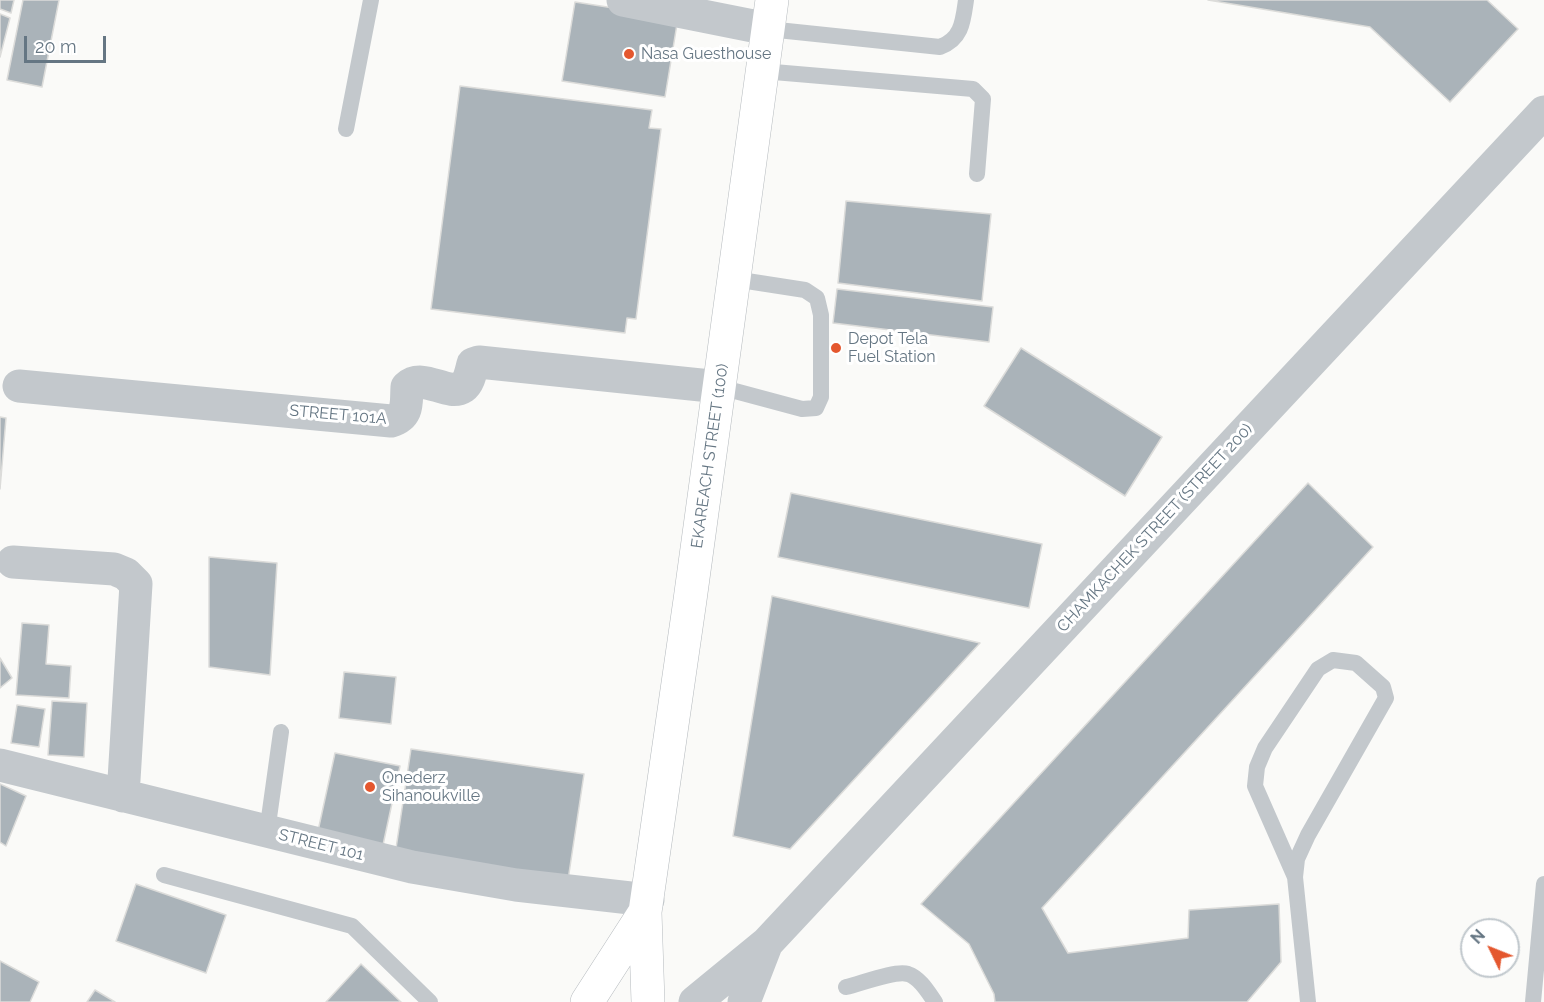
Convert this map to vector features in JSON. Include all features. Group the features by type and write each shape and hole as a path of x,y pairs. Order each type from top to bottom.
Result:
{"main road":[{"name":"EKAREACH STREET (100)","path":"646,906 720,387 770,14"},
{"path":"587,1002 646,906"},
{"path":"646,906 648,1002"}],"street":[{"path":"623,0 770,14"},
{"name":"CHAMKACHEK STREET (STREET 200)","path":"695,1002 766,943 1544,112"},
{"name":"STREET 101A","path":"19,386 391,420 400,418 405,411 407,387 412,382 418,381 456,389 462,387 466,382 473,364 479,362 720,387"},
{"path":"13,562 114,569 126,574 136,584 123,796"},
{"name":"STREET 101","path":"0,765 412,867 646,906"},
{"name":"CHAMKACHEK STREET (STREET 200)","path":"744,1002 766,943"}],"lane":[{"path":"346,129 371,0"},
{"path":"770,14 940,47 951,43 959,34 966,0"},
{"path":"762,71 973,89 983,99 977,174"},
{"path":"720,387 802,409 816,408 821,397 821,315 817,298 805,290 734,279"},
{"path":"1295,877 1255,786 1257,767 1264,748 1317,669 1333,660 1356,663 1383,687 1386,698 1308,835 1297,860 1295,877 1308,1002"},
{"path":"267,832 281,732"},
{"path":"164,875 352,926 430,1002"},
{"path":"1533,1002 1544,884"},
{"path":"846,987 899,973 909,974 919,981 935,1002"}],"building":[{"path":"0,0 14,0 11,13 0,9"},
{"path":"23,0 59,0 42,87 7,80"},
{"path":"1208,0 1487,0 1518,29 1450,102 1370,27"},
{"path":"575,2 678,18 665,97 562,81"},
{"path":"0,14 10,18 0,57"},
{"path":"460,86 652,110 649,128 661,129 636,319 627,318 625,333 431,309"},
{"path":"846,201 991,214 982,301 838,283"},
{"path":"837,289 993,307 989,342 833,323"},
{"path":"1021,348 1162,437 1125,496 984,406"},
{"path":"0,417 6,418 0,489"},
{"path":"1308,483 1373,547 1042,908 1068,953 1188,938 1189,910 1279,904 1281,962 1247,1002 995,1002 994,994 969,944 921,904"},
{"path":"791,493 1042,544 1029,608 778,557"},
{"path":"209,557 277,563 270,675 209,667"},
{"path":"772,596 980,643 790,849 733,836"},
{"path":"22,623 49,625 46,664 71,666 69,698 16,695"},
{"path":"0,658 12,678 0,688"},
{"path":"344,672 396,677 391,724 339,718"},
{"path":"52,701 87,703 84,757 48,755"},
{"path":"17,705 45,709 39,747 11,743"},
{"path":"411,749 584,774 568,880 395,855"},
{"path":"335,753 400,766 383,845 318,831"},
{"path":"0,784 26,796 6,846 0,842"},
{"path":"136,884 226,915 206,973 116,941"},
{"path":"0,961 39,982 30,1002 0,1002"},
{"path":"361,964 401,1002 326,1002"},
{"path":"95,990 115,1002 87,1002"}],"place":[{"name":"Nasa Guesthouse","path":"629,54"},
{"name":"Depot Tela Fuel Station","path":"836,348"},
{"name":"Onederz Sihanoukville","path":"370,787"}]}
